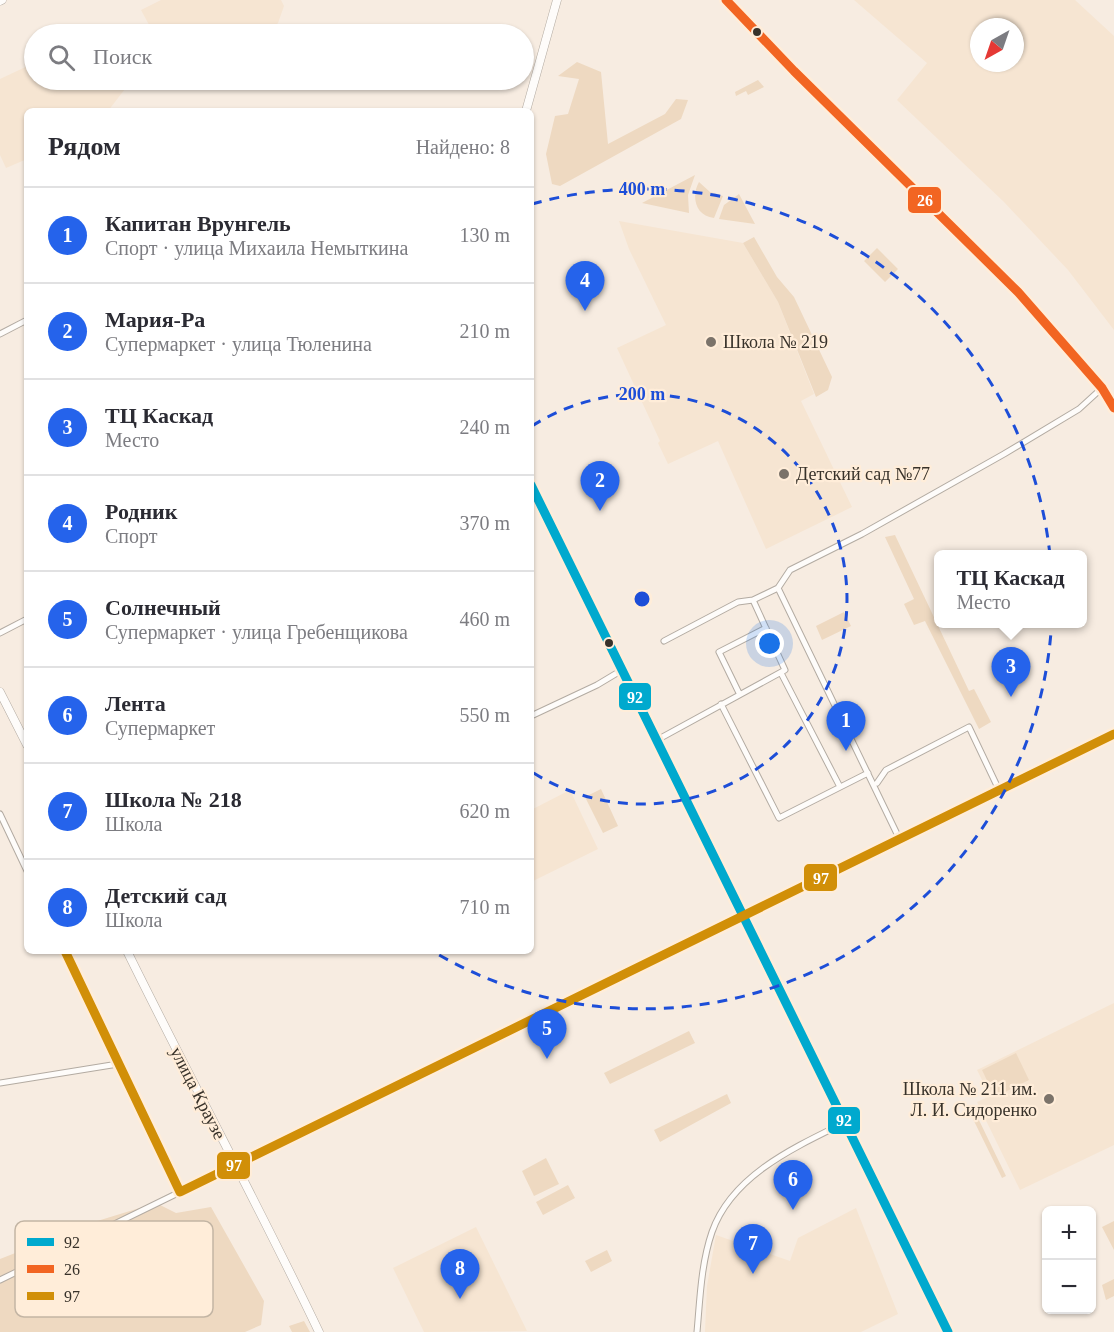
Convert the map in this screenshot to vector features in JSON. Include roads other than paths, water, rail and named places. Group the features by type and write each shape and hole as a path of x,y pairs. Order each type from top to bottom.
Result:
{"street":[{"path":"534,82 557,0"},
{"path":"726,0 794,71 1018,292 1102,388 1114,409"},
{"path":"527,108 532,90"},
{"path":"0,334 24,322"},
{"path":"664,641 738,602 753,600 778,588 790,570 862,534 984,466 1078,409 1102,388"},
{"path":"534,491 948,1332"},
{"path":"778,588 899,838"},
{"path":"657,740 739,693 785,670 753,600"},
{"path":"0,633 24,621"},
{"path":"739,693 719,652 766,628"},
{"path":"534,715 597,685 622,670"},
{"path":"781,673 840,787"},
{"path":"0,692 24,739"},
{"path":"721,704 779,818 868,773"},
{"path":"877,783 886,770 969,727 999,790"},
{"path":"121,1221 1114,734"},
{"path":"0,814 24,865"},
{"path":"66,954 180,1192"},
{"name":"улица Краузе","path":"129,954 264,1218 319,1332"},
{"path":"0,1083 118,1064"},
{"path":"698,1332 706,1254 721,1210 756,1173 846,1122"},
{"path":"0,1280 15,1273"}],"place":[{"name":"Родник","path":"585,311"},
{"name":"Школа № 219","path":"711,342"},
{"name":"Детский сад №77","path":"784,474"},
{"name":"Мария-Ра","path":"600,511"},
{"name":"ТЦ Каскад","path":"1011,697"},
{"name":"Капитан Врунгель","path":"846,751"},
{"name":"Солнечный","path":"547,1059"},
{"name":"Школа № 211 им. Л. И. Сидоренко","path":"1049,1099"},
{"name":"Лента","path":"793,1210"},
{"name":"Школа № 218","path":"753,1274"},
{"name":"Детский сад","path":"460,1299"}]}
